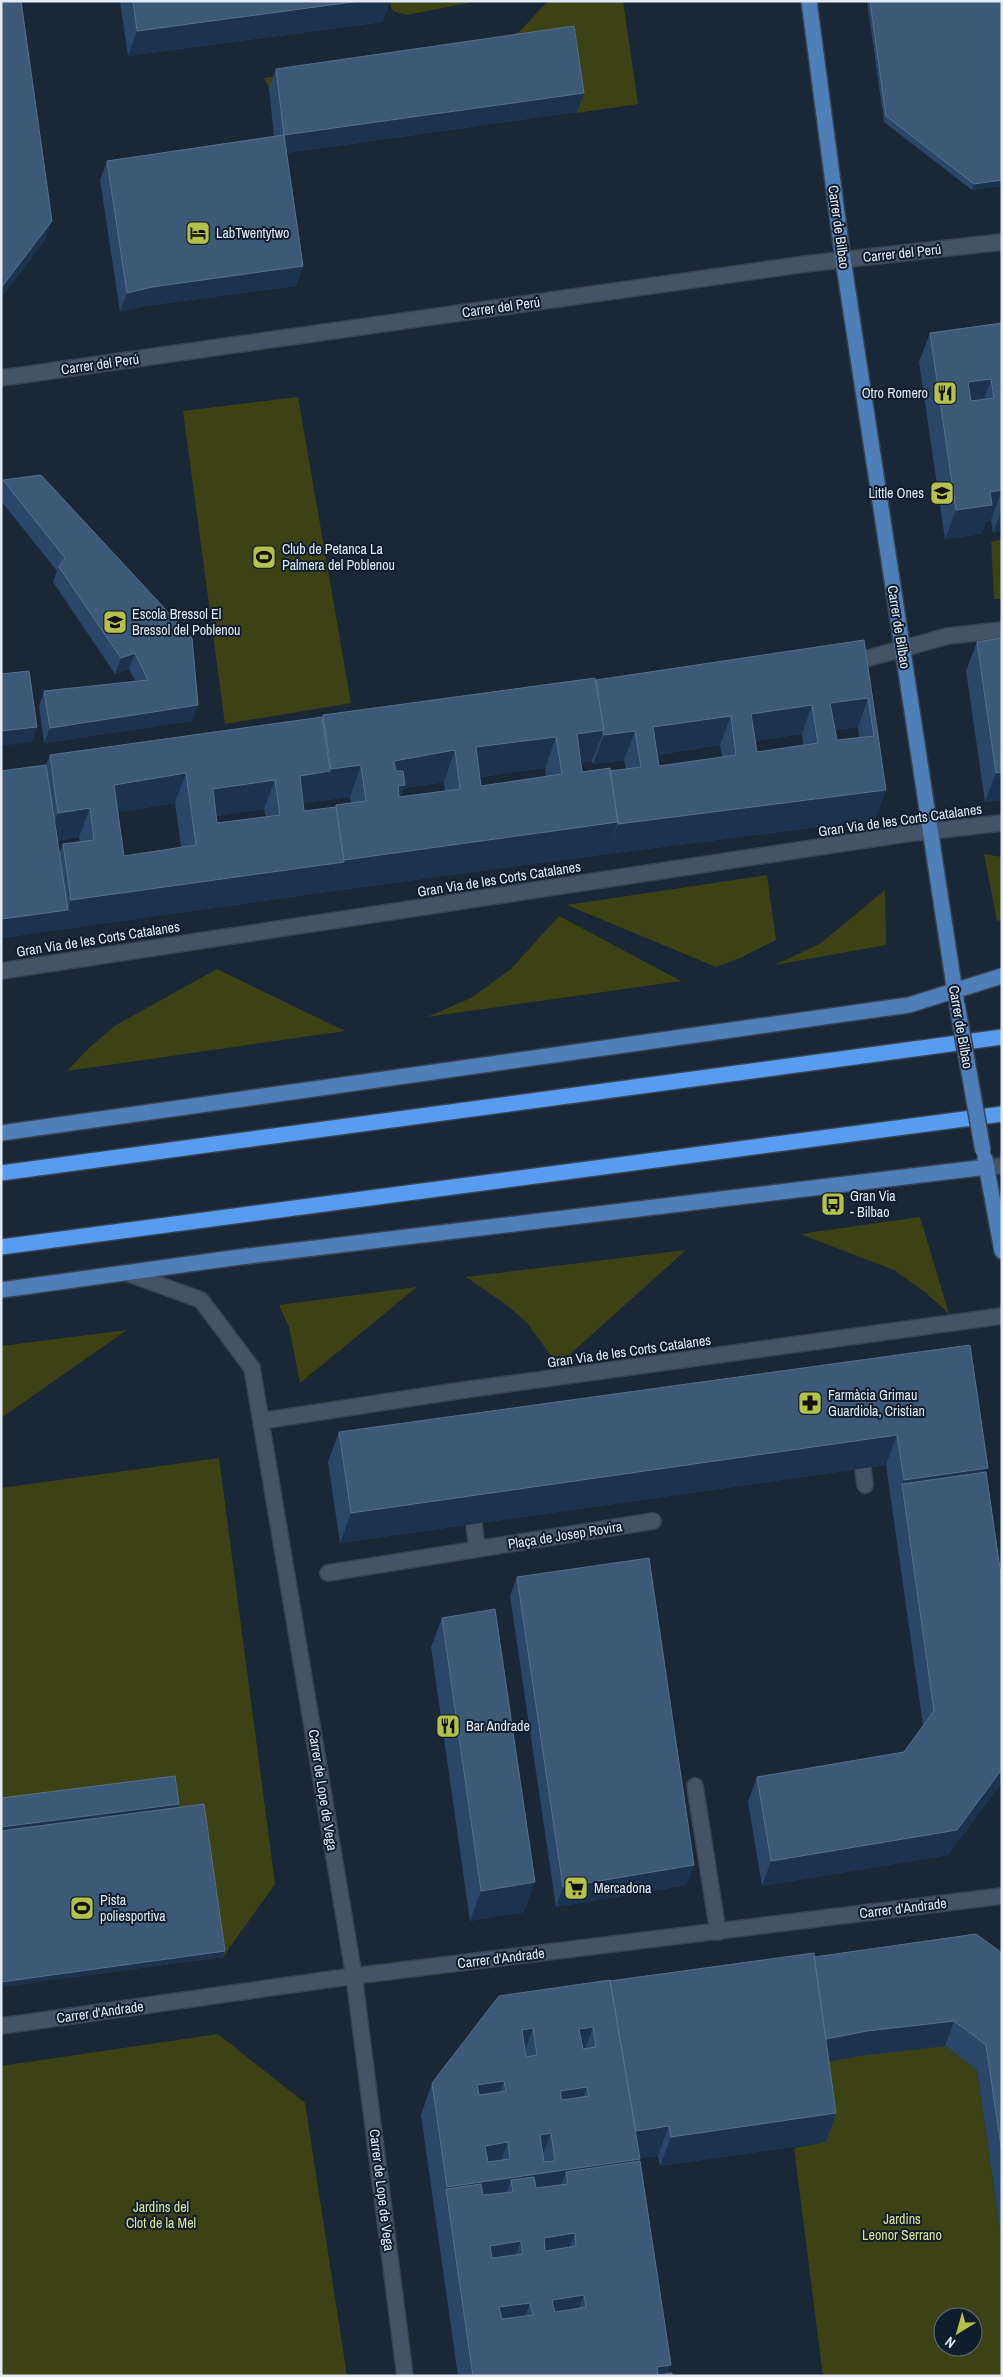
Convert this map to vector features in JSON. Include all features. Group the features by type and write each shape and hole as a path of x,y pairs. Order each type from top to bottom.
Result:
{"highway":[{"path":"1,1173 1002,1037"},
{"path":"1,1247 1002,1114"}],"main road":[{"name":"Carrer de Bilbao","path":"809,1 843,259 930,832 983,1151 994,1166 1002,1251"},
{"path":"1,1133 909,1005 956,997 1002,976"},
{"path":"1,1290 250,1256 994,1166"}],"street":[{"name":"Carrer del Perú","path":"1,378 843,259 1002,242"},
{"path":"828,664 865,659 948,636 1002,630"},
{"name":"Gran Via de les Corts Catalanes","path":"1,971 930,832 1002,823"},
{"name":"Carrer de Lope de Vega","path":"127,1273 201,1300 252,1368 354,1976 405,2376"},
{"name":"Gran Via de les Corts Catalanes","path":"261,1421 457,1391 1002,1316"},
{"path":"864,1468 865,1485"},
{"name":"Plaça de Josep Rovira","path":"328,1573 653,1521"},
{"path":"474,1524 477,1549"},
{"path":"695,1786 718,1932"},
{"name":"Carrer d'Andrade","path":"1,2026 354,1976 1002,1896"}],"green space":[{"path":"389,1 478,1 407,15 393,11"},
{"path":"548,1 623,1 638,104 577,113 567,46 269,88 264,78 501,41 520,31"},
{"name":"Club de Petanca La Palmera del Poblenou","path":"298,397 351,703 225,724 183,411"},
{"path":"1002,539 1002,599 994,599 991,542"},
{"path":"984,854 1002,857 1002,920 997,921"},
{"path":"767,875 776,940 740,958 716,967 567,905"},
{"path":"885,890 886,945 775,965 821,943"},
{"path":"559,916 681,981 427,1017 471,998 511,969"},
{"path":"217,969 345,1031 67,1071 90,1047 116,1025"},
{"path":"920,1217 949,1314 925,1292 894,1270 800,1234"},
{"path":"686,1250 558,1365 527,1323 508,1306 466,1277"},
{"path":"417,1287 300,1383 289,1327 279,1305"},
{"path":"127,1330 1,1418 1,1346"},
{"path":"219,1458 275,1884 223,1957 1,1987 1,1488"},
{"name":"Jardins del Clot de la Mel","path":"218,2034 305,2103 347,2376 1,2376 1,2066"},
{"name":"Jardins Leonor Serrano","path":"945,2046 977,2070 1002,2244 1002,2376 823,2376 794,2148 826,2142 815,2064 858,2056"}],"building":[{"path":"1,1 21,1 52,221 1,288"},
{"path":"133,1 360,1 137,31"},
{"path":"870,1 1002,1 1002,180 974,184 886,116"},
{"path":"574,26 584,93 284,135 276,69"},
{"name":"LabTwentytwo","path":"284,135 303,266 152,287 127,293 107,161"},
{"path":"1002,323 1002,490 990,492 992,505 956,510 930,333","holes":["991,379 994,398 971,401 968,382"]},
{"path":"41,475 192,638 198,705 50,728 44,691 148,680 135,653 121,658 59,567 65,558 3,480"},
{"path":"1002,638 1002,772 996,773 977,642"},
{"path":"864,640 886,790 618,824 610,771 641,767 635,731 604,735 596,680","holes":["868,698 874,736 837,740 830,703","812,705 818,743 757,752 751,714","731,716 736,755 659,766 653,727"]},
{"path":"29,671 37,727 1,731 1,674"},
{"path":"595,678 604,730 577,734 582,772 610,768 618,822 344,860 336,805 366,801 361,765 331,769 323,715","holes":["556,737 562,774 481,786 476,747","455,750 460,789 399,797 398,786 405,785 403,771 396,771 394,761"]},
{"path":"322,717 330,771 300,776 304,811 336,807 344,862 71,900 63,844 94,840 90,808 58,813 50,755","holes":["186,773 196,845 124,856 114,785","275,780 280,815 217,823 213,789"]},
{"path":"46,765 68,910 1,919 1,771"},
{"path":"970,1345 988,1468 904,1480 897,1435 351,1513 339,1432"},
{"path":"986,1472 1002,1582 1002,1769 957,1830 771,1861 757,1777 904,1752 934,1711 902,1484"},
{"path":"649,1558 694,1865 563,1887 517,1577"},
{"path":"495,1609 535,1882 481,1891 442,1618"},
{"path":"175,1776 179,1804 1,1827 1,1798"},
{"path":"204,1804 225,1951 1,1982 1,1831"},
{"path":"976,1934 1002,1953 1002,2153 986,2045 954,2021 867,2031 826,2039 814,1957"},
{"path":"814,1953 836,2113 671,2137 669,2126 636,2131 610,1981"},
{"path":"610,1980 640,2159 447,2187 432,2083 499,1996","holes":["593,2027 596,2047 583,2049 579,2029","533,2028 537,2055 526,2057 522,2030","504,2081 506,2091 479,2095 477,2085","587,2087 589,2096 562,2100 560,2091","551,2133 555,2161 544,2162 540,2135","508,2142 510,2159 488,2162 485,2146"]},
{"path":"640,2161 671,2365 657,2367 658,2375 672,2373 672,2376 473,2376 446,2189 481,2184 483,2195 513,2192 511,2180 534,2177 536,2188 568,2184 566,2172","holes":["575,2233 576,2246 545,2251 544,2238","521,2241 523,2254 492,2258 490,2246","584,2295 586,2307 555,2312 552,2300","530,2303 533,2315 502,2319 499,2307"]}],"place":[{"name":"LabTwentytwo","path":"198,233"},
{"name":"Otro Romero","path":"945,393"},
{"name":"Little Ones","path":"942,493"},
{"name":"Club de Petanca La Palmera del Poblenou","path":"264,557"},
{"name":"Escola Bressol El Bressol del Poblenou","path":"115,622"},
{"name":"Gran Via - Bilbao","path":"833,1204"},
{"name":"Farmàcia Grimau Guardiola, Cristian","path":"810,1403"},
{"name":"Bar Andrade","path":"448,1726"},
{"name":"Mercadona","path":"576,1888"},
{"name":"Pista poliesportiva","path":"82,1908"}]}
